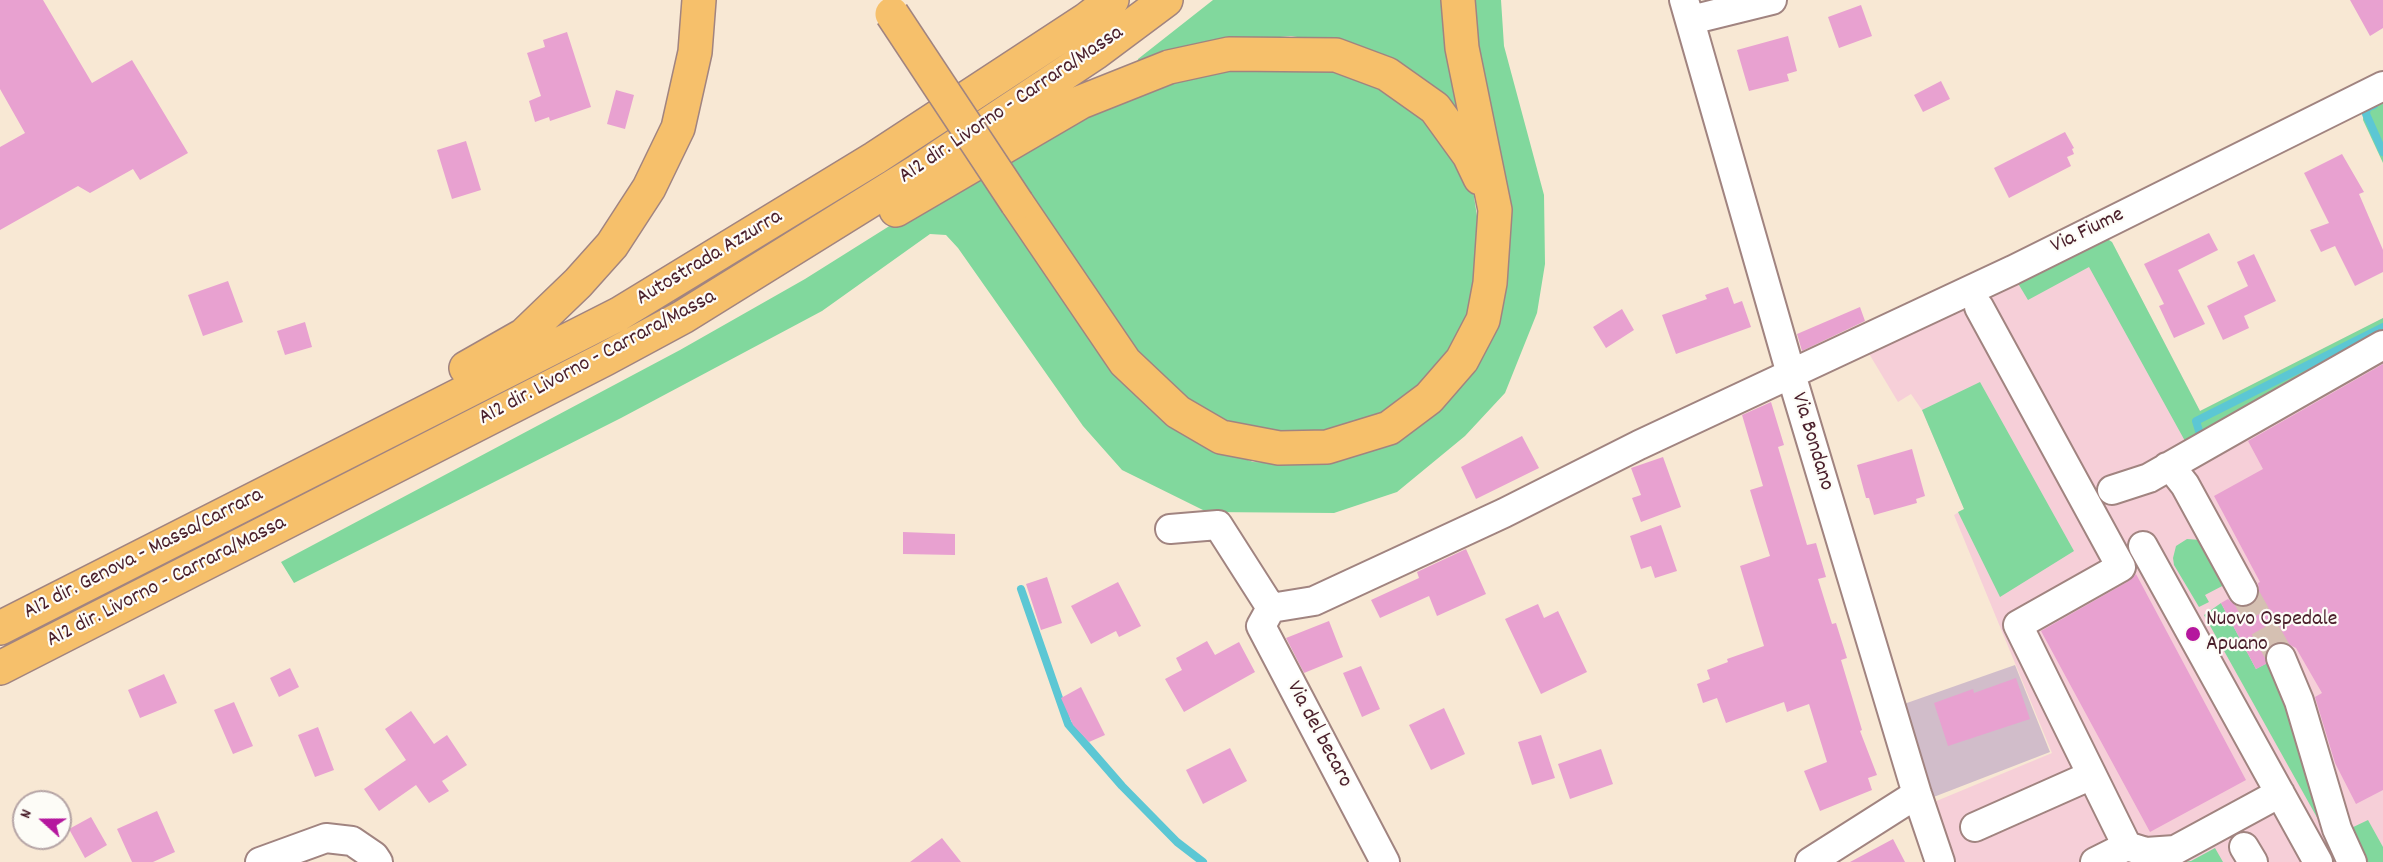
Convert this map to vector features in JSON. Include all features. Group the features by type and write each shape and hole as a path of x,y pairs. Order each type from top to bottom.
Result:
{"highway":[{"path":"288,481 380,418 524,335 578,283 612,245 649,188 678,128 695,52 699,0"},
{"name":"Autostrada Azzurra","path":"288,481 619,314 875,158 1087,19 1112,0"},
{"name":"A12 dir. Livorno - Carrara/Massa","path":"0,668 683,317 918,171 1095,53 1166,0"},
{"path":"888,7 1125,362 1178,412 1221,437 1279,448 1327,447 1389,428 1429,398 1462,360 1483,320 1490,283 1495,210 1462,48 1458,0"},
{"path":"683,317 832,247 1081,102 1169,67 1229,54 1336,55 1388,74 1435,108 1469,155 1495,210"},
{"name":"A12 dir. Genova - Massa/Carrara","path":"0,628 288,481"}],"street":[{"name":"Via Bondano","path":"1772,0 1688,10 1791,374 1917,794 1940,862"},
{"name":"Via Fiume","path":"1271,608 1314,602 1504,513 1640,445 2013,270 2383,86"},
{"path":"1979,307 2121,567 2018,625 2127,846"},
{"path":"2112,490 2158,472 2383,345"},
{"path":"2158,472 2174,471 2185,485 2243,591"},
{"path":"1170,529 1218,525 1271,608"},
{"path":"2143,546 2318,862"},
{"name":"Via del becaro","path":"1271,608 1261,626 1385,862"},
{"path":"2281,658 2299,701 2337,829 2352,862"},
{"path":"1974,827 2092,775"},
{"path":"2095,862 2127,846 2146,852 2175,850 2280,793"},
{"path":"1810,862 1917,794"},
{"path":"260,862 326,838 352,841 374,856 378,862"}],"shaded area":[{"name":"Nuovo Ospedale Apuano","path":"2112,242 2200,411 2383,318 2383,862 1953,862 1934,802 2052,753 1954,515 1964,509 1922,410 1911,394 1898,402 1868,352 2016,280"},
{"path":"2015,665 2050,752 1931,798 1904,704"}],"green space":[{"path":"1213,0 1447,0 1467,122 1341,44 1291,36 1226,42 1137,63 1138,59"},
{"path":"1471,0 1501,0 1504,46 1544,195 1545,264 1537,313 1505,393 1465,436 1397,492 1334,513 1207,512 1122,470 1083,426 958,248 946,235 930,234 822,311 621,418 294,583 281,562 680,350 805,279 977,171 1189,437 1253,462 1301,464 1337,459 1489,340"},
{"path":"1240,60 1340,66 1429,115 1473,190 1482,249 1476,297 1462,330 1437,369 1412,397 1371,421 1324,436 1239,428 1199,412 1138,358 1006,159 1101,103"},
{"path":"2383,93 2383,163 2363,120 2364,102"},
{"path":"2106,238 2112,242 2200,411 2383,318 2383,334 2185,441 2089,267 2028,300 2016,280"},
{"path":"1980,382 2074,551 2000,597 1958,512 1964,509 1922,410"},
{"path":"2187,539 2200,540 2228,583 2205,595 2209,602 2199,607 2174,565 2176,546"},
{"path":"2221,603 2256,669 2272,660 2324,830 2204,615"},
{"path":"2368,820 2383,847 2383,862 2363,862 2347,830"},
{"path":"2215,848 2223,862 2181,862 2191,861"}],"building":[{"path":"0,0 43,0 92,83 132,60 188,153 140,180 133,169 90,193 78,186 0,230 0,147 25,133 0,89"},
{"path":"2350,0 2383,0 2383,28 2370,36"},
{"path":"1861,5 1872,36 1839,48 1828,17"},
{"path":"567,32 591,107 550,121 549,117 535,122 529,101 541,96 527,53 545,47 543,40"},
{"path":"1788,36 1797,71 1787,74 1789,81 1749,91 1737,50"},
{"path":"1941,81 1950,99 1923,112 1914,95"},
{"path":"616,90 634,95 625,129 607,124"},
{"path":"2065,132 2074,148 2072,149 2074,154 2067,157 2071,166 2009,198 1994,168"},
{"path":"466,141 481,190 452,199 437,150"},
{"path":"2342,154 2364,192 2359,194 2383,250 2383,272 2355,286 2335,246 2321,252 2310,230 2329,223 2304,173"},
{"path":"2209,233 2218,250 2178,270 2205,324 2174,338 2159,306 2164,304 2144,264"},
{"path":"2254,254 2276,301 2244,316 2249,328 2223,340 2207,306 2248,286 2237,262"},
{"path":"228,281 243,322 203,336 188,295"},
{"path":"1728,287 1734,304 1742,301 1751,327 1676,354 1662,315 1707,299 1705,295"},
{"path":"1860,307 1865,321 1802,351 1797,334"},
{"path":"1622,309 1634,330 1606,348 1593,327"},
{"path":"305,322 312,347 285,355 277,331"},
{"path":"2383,364 2383,790 2356,804 2335,763 2315,697 2322,693 2296,648 2284,642 2274,643 2265,655 2266,664 2256,669 2221,603 2228,599 2235,605 2250,606 2257,599 2260,582 2214,496 2263,469 2248,441"},
{"path":"1771,402 1784,445 1778,447 1807,545 1816,543 1826,577 1818,579 1832,624 1836,623 1847,658 1841,660 1862,730 1860,731 1877,775 1868,778 1872,790 1820,811 1804,771 1827,762 1809,704 1787,712 1784,702 1726,723 1717,698 1703,703 1697,684 1710,679 1707,670 1728,662 1727,659 1764,646 1740,566 1770,556 1750,490 1763,486 1742,415"},
{"path":"1522,436 1539,468 1476,499 1461,467"},
{"path":"1912,449 1925,496 1916,499 1917,503 1874,515 1869,498 1866,498 1857,465"},
{"path":"1663,457 1681,507 1641,522 1632,498 1641,495 1631,468"},
{"path":"1661,525 1677,571 1655,578 1651,566 1641,569 1630,536"},
{"path":"903,532 955,534 955,555 903,554"},
{"path":"1466,549 1486,594 1437,616 1429,596 1380,618 1371,600 1419,578 1417,572"},
{"path":"2136,574 2246,780 2150,832 2041,631 2129,581"},
{"path":"1047,577 1062,623 1041,630 1026,584"},
{"path":"1118,582 1141,626 1119,637 1116,631 1091,644 1071,606"},
{"path":"1538,604 1544,618 1558,611 1587,672 1541,694 1505,619"},
{"path":"1329,621 1343,657 1304,673 1286,638"},
{"path":"1207,641 1215,655 1239,642 1255,672 1184,712 1165,679 1182,670 1176,658"},
{"path":"1361,666 1380,709 1362,717 1343,673"},
{"path":"290,668 299,687 279,697 270,678"},
{"path":"164,674 177,703 140,718 128,690"},
{"path":"2016,678 2030,719 1948,746 1934,703 1973,689 1974,693"},
{"path":"1081,687 1105,735 1089,742 1073,725 1061,698"},
{"path":"234,702 253,746 233,754 214,710"},
{"path":"1444,708 1465,754 1431,770 1409,725"},
{"path":"411,711 434,744 447,735 467,765 442,781 449,791 429,803 416,785 379,811 364,789 406,760 385,729"},
{"path":"318,727 334,770 315,777 298,735"},
{"path":"1541,735 1555,778 1532,785 1518,742"},
{"path":"1230,748 1247,781 1203,804 1186,770"},
{"path":"1601,749 1613,784 1570,799 1558,764"},
{"path":"157,811 175,852 153,862 132,862 117,829"},
{"path":"91,817 107,845 85,858 72,834 72,827"},
{"path":"942,838 961,862 910,862"},
{"path":"1893,839 1905,862 1850,862"}],"waterway":[{"path":"2374,105 2367,108 2366,114 2383,152"},
{"path":"2200,434 2196,421 2383,327"},
{"path":"1021,589 1068,724 1122,786 1177,842 1203,862"}],"tunnel":[{"path":"2243,591 2281,658"}],"place":[{"name":"Nuovo Ospedale Apuano","path":"2193,634"}]}
